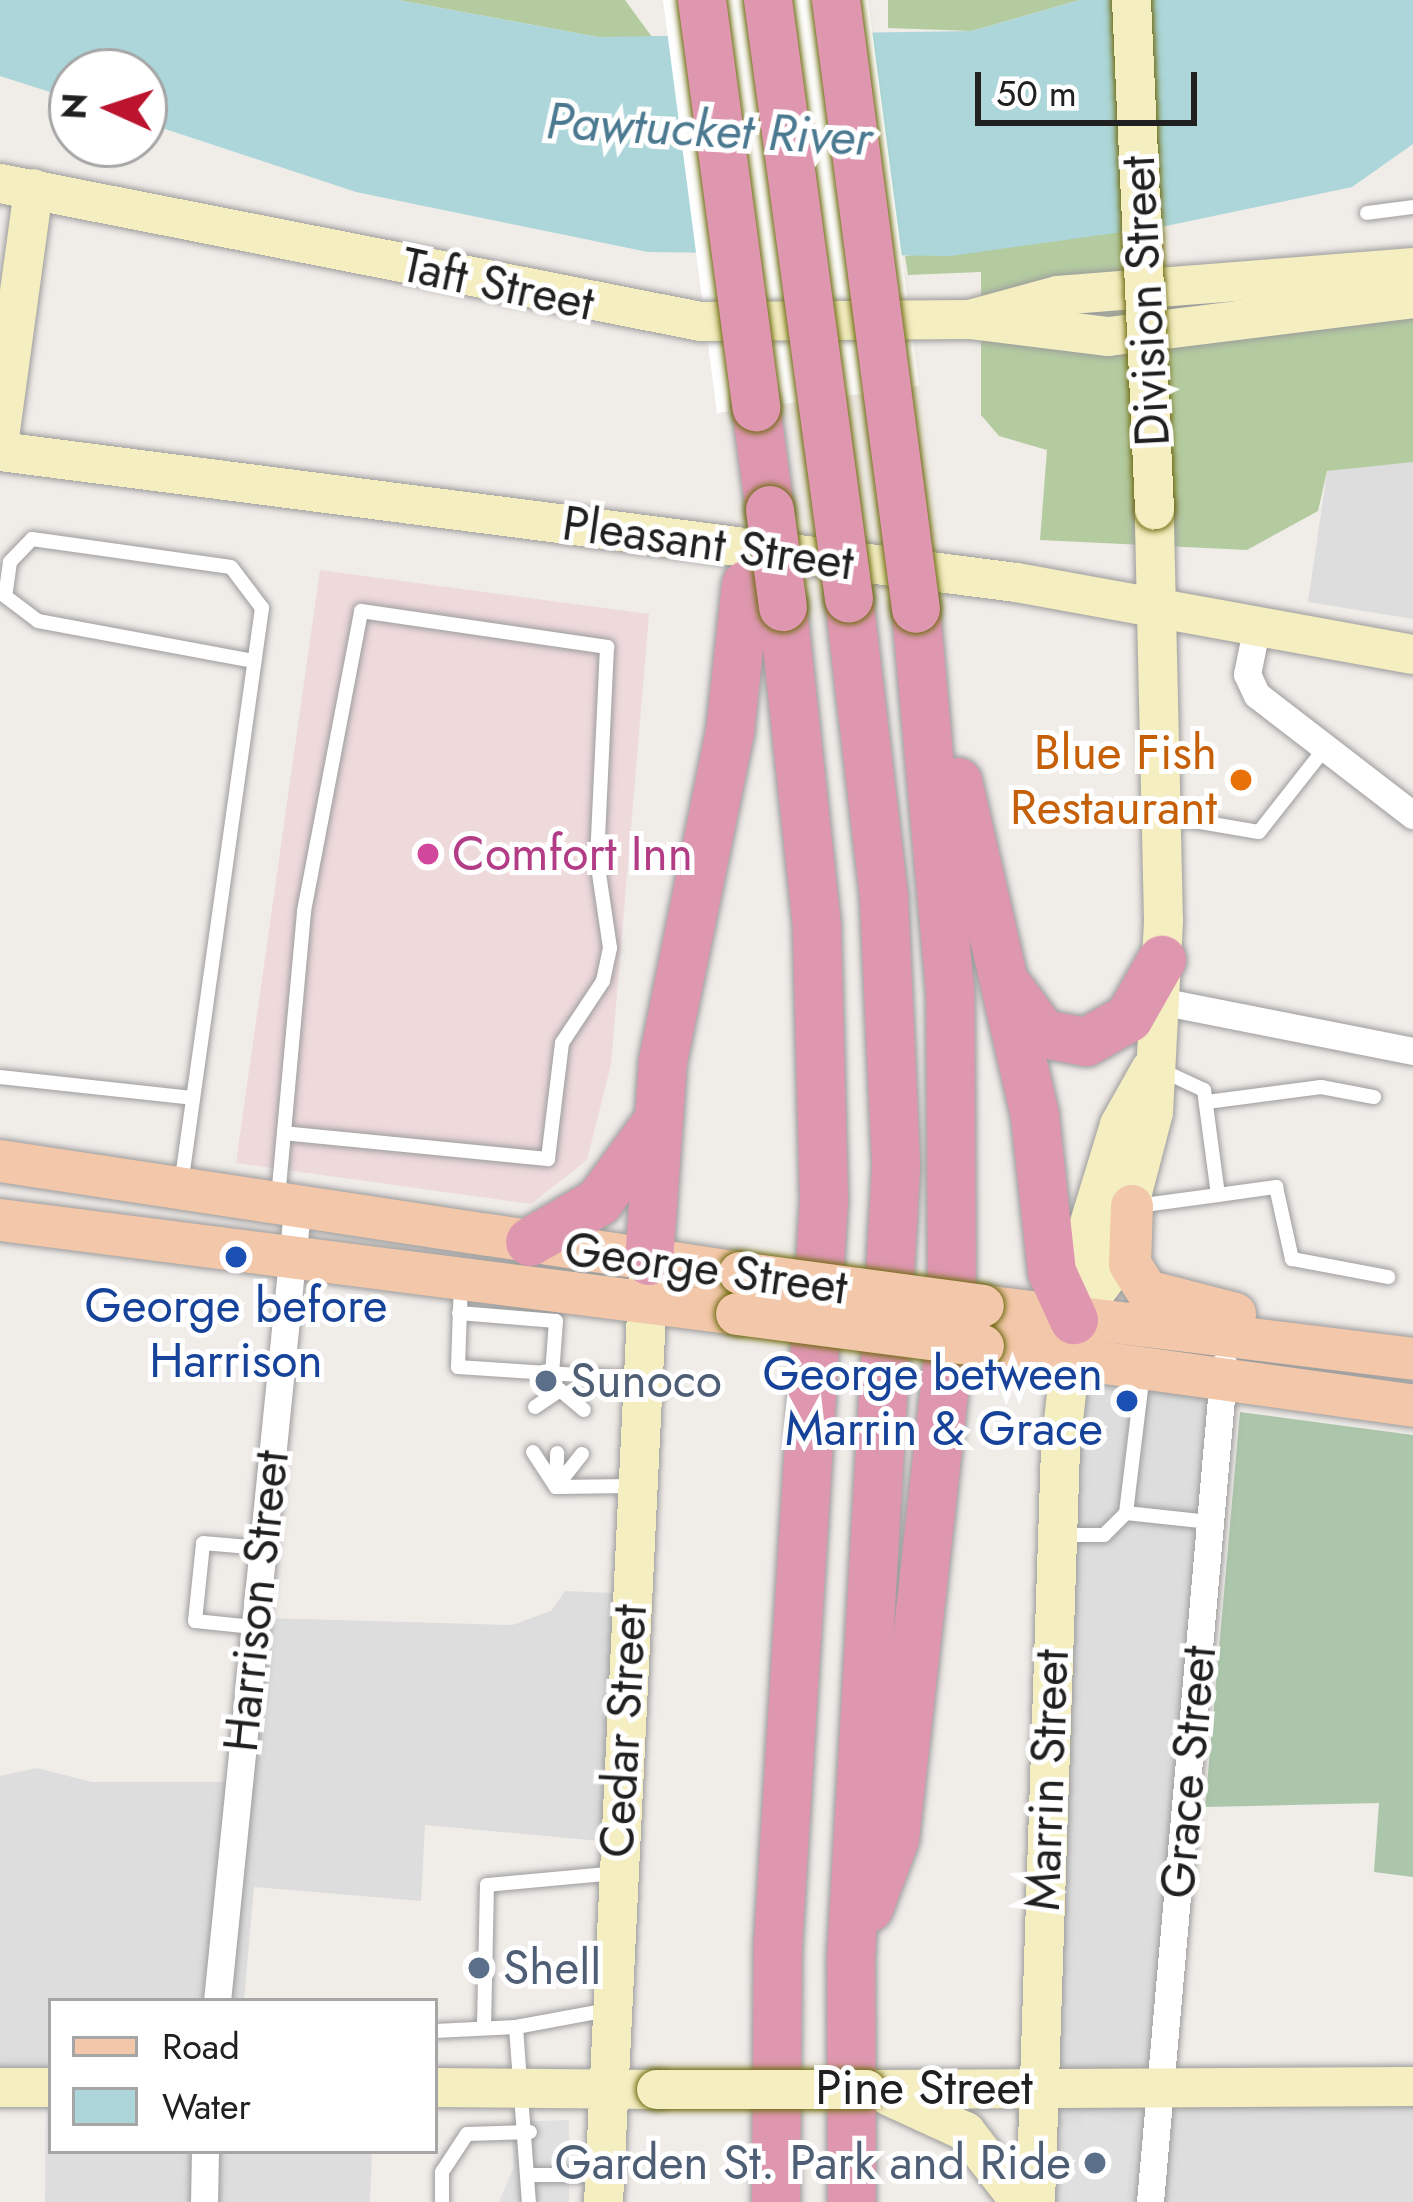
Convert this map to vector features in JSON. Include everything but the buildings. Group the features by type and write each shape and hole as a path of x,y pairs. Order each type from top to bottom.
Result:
{"highway":[{"path":"702,0 756,407 765,596 816,910 824,1201 778,1944 776,2202"},
{"path":"769,0 883,881 896,1150 851,1957 853,2202"},
{"path":"836,0 916,609 950,991 952,1320 895,1839 851,1957"},
{"path":"647,1282 656,1124 765,596"},
{"path":"916,609 1004,974 1041,1150 1052,1272 1072,1339"},
{"path":"1004,974 1032,1026 1086,1042 1129,1018 1161,980"},
{"path":"530,1242 599,1202 656,1124"}],"main road":[{"name":"Division Street","path":"1131,0 1154,509 1153,602"},
{"name":"Taft Street","path":"17,185 658,316 969,319 1108,336 1413,298"},
{"path":"0,430 17,185"},
{"name":"Taft Street","path":"969,319 1106,290 1413,267"},
{"path":"1106,290 1108,336"},
{"name":"Pleasant Street","path":"0,451 1153,602 1413,654"},
{"path":"1072,1339 1112,1269 1150,1135 1150,1069 1161,980 1153,602"},
{"path":"1072,1339 1111,1147 1150,1069"},
{"name":"George Street","path":"0,1161 288,1200 530,1242 647,1282 1225,1362 1413,1406"},
{"path":"1132,1206 1130,1264 1160,1299 1413,1345"},
{"name":"George Street","path":"0,1220 290,1259 460,1297 647,1282"},
{"name":"Cedar Street","path":"603,2188 604,2088 647,1282"},
{"name":"George Street","path":"1072,1339 1144,1369 1225,1362 1413,1359"},
{"name":"Marrin Street","path":"1035,2202 1054,1535 1072,1339"},
{"name":"Pine Street","path":"438,2087 1413,2086"},
{"path":"0,2087 48,2087"},
{"path":"866,2089 965,2131 1020,2202"}],"street":[{"path":"1257,625 1251,687 1413,815"},
{"path":"1161,980 1413,1051"},
{"name":"Harrison Street","path":"217,1998 290,1259 288,1200"},
{"name":"Grace Street","path":"1150,2202 1225,1362"},
{"path":"205,2154 205,2202"}],"lane":[{"path":"1367,213 1413,207"},
{"path":"181,1185 262,608 231,567 32,539 10,562 5,596 38,620 254,661"},
{"path":"284,1133 548,1160 562,1043 603,981 610,948 597,860 608,647 361,611 304,911 284,1133 288,1200"},
{"path":"1160,815 1259,832 1325,748"},
{"path":"1150,1069 1196,1082 1207,1102 1218,1195"},
{"path":"0,1077 192,1098"},
{"path":"1207,1102 1321,1087 1374,1096"},
{"path":"1132,1206 1276,1187 1292,1259 1388,1276"},
{"path":"560,1408 558,1379 556,1321 460,1297 458,1367 558,1379 642,1379"},
{"path":"1054,1535 1104,1535 1126,1513 1144,1369"},
{"path":"535,1407 558,1379"},
{"path":"558,1379 584,1410"},
{"path":"532,1452 556,1487"},
{"path":"556,1487 557,1453"},
{"path":"556,1487 582,1454"},
{"path":"556,1487 636,1486"},
{"path":"1126,1513 1210,1522"},
{"path":"253,1627 195,1621 203,1543 261,1548"},
{"path":"484,2027 487,1885 616,1873"},
{"path":"438,2030 516,2027 608,2010"},
{"path":"516,2027 530,2132 529,2202"},
{"path":"442,2202 442,2172 467,2134 530,2132"},
{"path":"530,2175 603,2188"}],"shaded area":[{"path":"1350,461 1413,461 1413,619 1308,602 1327,472"},
{"path":"320,570 649,614 611,1064 587,1160 531,1204 236,1163"},
{"path":"1078,1340 1199,1345 1214,1360 1169,2076 1413,2087 1413,2202 1033,2202 1015,2114 1037,2090"},
{"path":"565,1591 636,1594 622,1843 425,1825 421,1901 254,1887 244,1998 48,1998 48,2154 372,2154 370,2202 45,2202 46,2088 0,2082 0,1776 37,1768 92,1782 247,1782 268,1618 512,1625 551,1611"},
{"name":"Garden St. Park and Ride","path":"1084,2114 1134,2125 1126,2202 1058,2202 1060,2125 1082,2125"},
{"path":"569,2120 569,2202 499,2202 514,2167 511,2122"}],"green space":[{"path":"398,0 625,0 652,37 598,37"},
{"path":"888,0 1080,0 972,31 888,28"},
{"path":"1131,230 1153,271 1413,286 1413,462 1327,471 1318,511 1247,550 1040,540 1047,450 999,436 981,415 981,272 908,275 905,256"},
{"path":"1240,1412 1413,1435 1413,1877 1374,1872 1379,1803 1205,1807"}],"water":[{"name":"Pawtucket River","path":"0,0 398,0 598,37 972,31 1080,0 1413,0 1413,144 1352,187 1166,226 950,256 648,252 356,192 168,130 168,48 48,48 48,91 0,76"}],"pier":[{"path":"663,0 868,0 919,386 717,413"}],"place":[{"name":"Blue Fish Restaurant","path":"1241,780"},
{"name":"Comfort Inn","path":"428,854"},
{"name":"George before Harrison","path":"236,1257"},
{"name":"Sunoco","path":"546,1381"},
{"name":"George between Marrin & Grace","path":"1127,1401"},
{"name":"Shell","path":"479,1968"},
{"name":"Garden St. Park and Ride","path":"1095,2163"}]}
